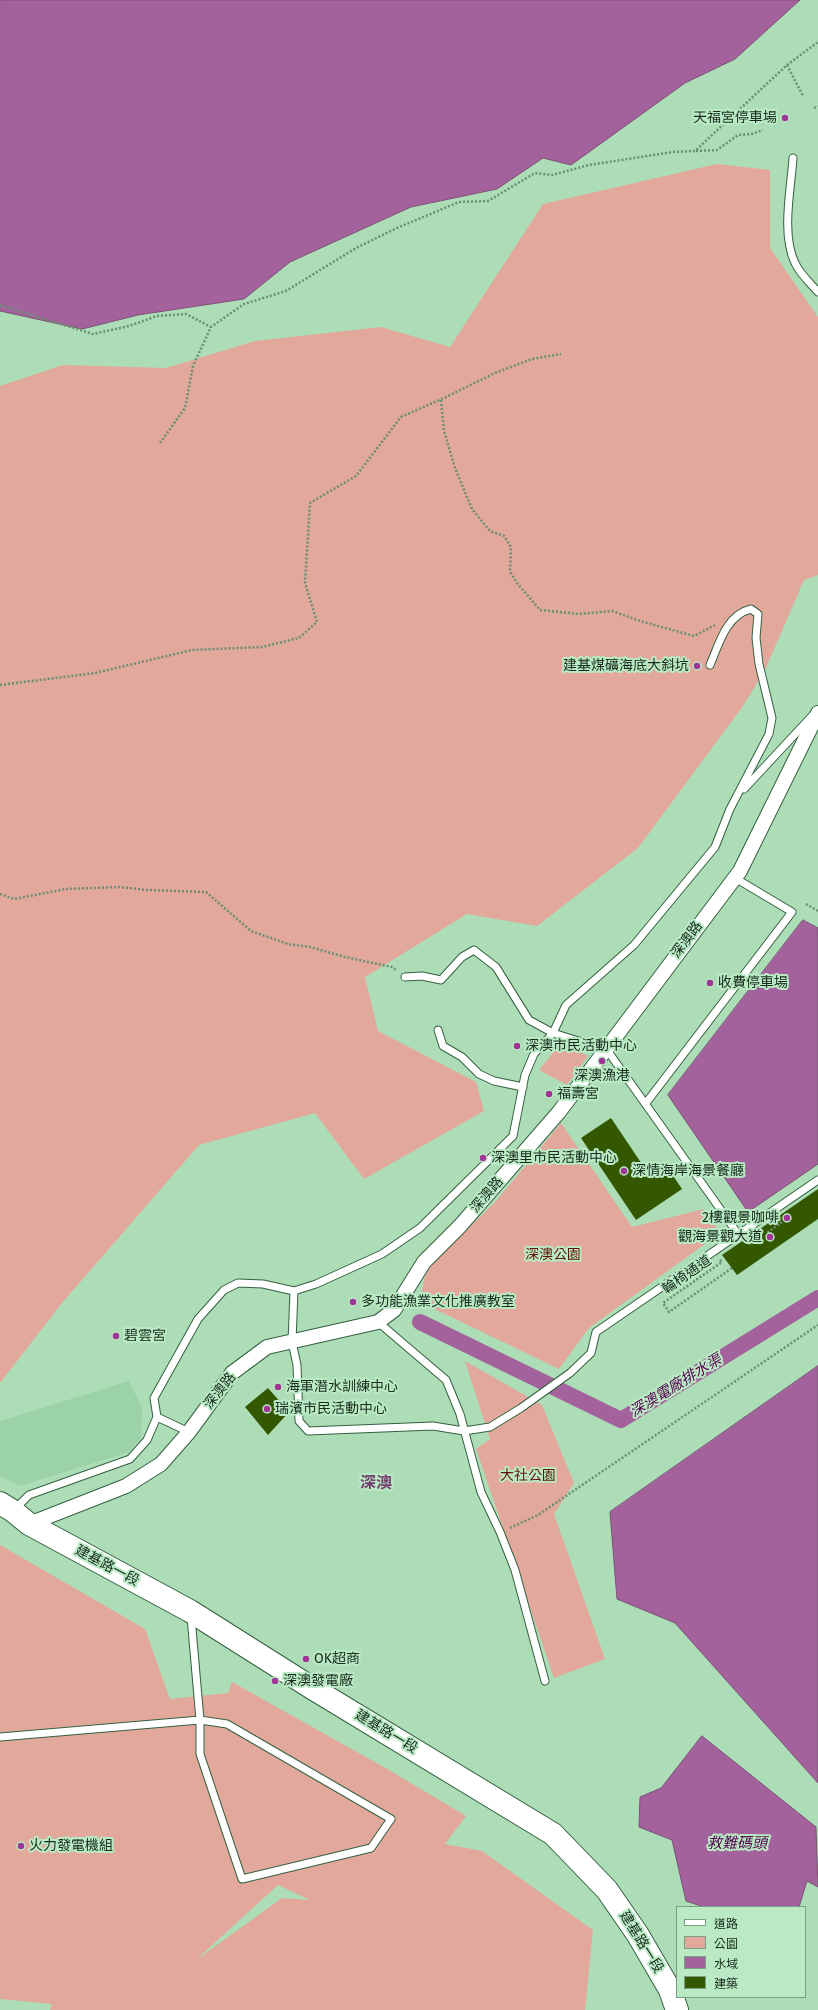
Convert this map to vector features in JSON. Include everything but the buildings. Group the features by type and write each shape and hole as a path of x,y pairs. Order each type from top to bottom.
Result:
{"main road":[{"name":"建基路一段","path":"14,1513 190,1611 312,1688 554,1834 607,1890 638,1935 670,1990 678,2010"}],"street":[{"name":"深澳路","path":"14,1513 126,1486 161,1464 189,1432 232,1373 266,1347 378,1322 394,1310 424,1262 460,1226 559,1112 735,878 747,858 818,713"}],"lane":[{"path":"793,158 787,232 790,250 795,263 806,280 818,292"},
{"path":"14,1513 29,1496 130,1459 147,1440 157,1417 154,1398 198,1320 224,1290 238,1283 262,1284 294,1291 316,1284 382,1254 420,1228 512,1136 525,1075 534,1054 552,1033 566,1005 634,945 703,864 715,847 730,808 769,734 772,718 759,664 756,638 758,614 751,609 740,612 725,630 710,665"},
{"path":"737,796 818,710"},
{"path":"646,1103 792,912 735,878"},
{"path":"405,977 422,976 441,980 462,956 474,950 496,967 529,1020 552,1033 607,1050 738,1234"},
{"path":"438,1030 444,1046 462,1057 479,1074 494,1081 523,1087"},
{"path":"294,1291 292,1342 297,1365 299,1421 308,1431 433,1426 464,1431 490,1427 521,1408 570,1373 591,1353 596,1332 818,1180"},
{"path":"378,1322 446,1380 460,1414 480,1492 500,1532 515,1570 545,1681"},
{"path":"157,1417 189,1432"},
{"path":"0,1737 200,1720 227,1724 391,1819 371,1848 242,1880 200,1754 200,1720 199,1697 190,1611"}],"path":[{"path":"695,151 787,65 818,42"},
{"path":"787,65 803,96"},
{"path":"814,108 818,106"},
{"path":"160,443 185,408 193,366 211,327 244,304 286,291 356,248 376,238 459,202 488,201 536,173 552,175 590,165 673,152 716,150 738,135 752,134 763,130"},
{"path":"0,305 93,334 129,326 157,316 186,314 211,327"},
{"path":"0,685 95,673 192,650 262,647 299,638 317,622 305,583 310,503 356,476 401,417 442,400 502,370 532,359 560,354"},
{"path":"442,400 444,431 455,468 472,510 490,531 504,536 510,547 510,572 517,583 540,610 579,614 612,611 640,621 694,636 740,612"},
{"path":"0,894 14,898 66,889 120,887 147,890 206,892 251,930 288,944 310,947 345,957 392,967 405,977"},
{"path":"806,904 818,911"},
{"path":"768,1232 773,1240"},
{"name":"輪椅通道","path":"714,1251 722,1262 663,1303 669,1312 732,1268"},
{"path":"500,1532 538,1516 818,1326"}],"shaded area":[{"path":"129,1381 142,1408 141,1438 129,1452 20,1486 0,1476 0,1421"}],"green space":[{"path":"717,164 770,170 770,248 818,317 818,575 804,580 765,670 743,706 638,848 537,926 467,914 365,977 378,1031 476,1082 484,1111 364,1179 315,1113 199,1145 62,1303 0,1383 0,386 63,365 166,368 255,341 381,327 450,347 543,204"},
{"path":"561,1043 588,1056 567,1085 539,1070"},
{"name":"深澳公園","path":"561,1123 632,1227 704,1209 720,1233 589,1328 559,1369 420,1302 426,1270 496,1201"},
{"name":"大社公園","path":"465,1361 542,1405 574,1483 554,1514 605,1659 554,1678 476,1449 490,1439"},
{"path":"0,1545 145,1629 170,1699 228,1693 232,1682 389,1770 466,1816 445,1844 482,1851 593,1930 585,2010 50,2010 52,2004 0,1999","holes":["278,1885 310,1900 282,1898 196,1960"]}],"water":[{"path":"0,0 800,0 735,59 685,83 571,165 543,158 497,189 411,207 290,262 244,299 138,315 82,329 0,311"},
{"name":"深澳漁港","path":"803,920 818,928 818,1164 748,1212 668,1095"},
{"path":"818,1366 818,1783 675,1623 617,1599 610,1512"},
{"name":"救難碼頭","path":"702,1736 816,1827 818,1887 807,1881 799,1906 701,1906 686,1901 672,1840 639,1827 640,1797 661,1788"}],"waterway":[{"name":"深澳電廠排水渠","path":"420,1322 621,1420 818,1298"}],"place":[{"name":"天福宮停車場","path":"785,118"},
{"name":"建基煤礦海底大斜坑","path":"697,666"},
{"name":"收費停車場","path":"710,983"},
{"name":"深澳市民活動中心","path":"517,1046"},
{"name":"深澳漁港","path":"602,1061"},
{"name":"福壽宮","path":"549,1094"},
{"name":"深澳里市民活動中心","path":"483,1158"},
{"name":"深情海岸海景餐廳","path":"624,1171"},
{"name":"2樓觀景咖啡","path":"787,1218"},
{"name":"觀海景觀大道","path":"770,1237"},
{"name":"多功能漁業文化推廣教室","path":"353,1302"},
{"name":"碧雲宮","path":"116,1336"},
{"name":"海軍潛水訓練中心","path":"278,1387"},
{"name":"瑞濱市民活動中心","path":"267,1409"},
{"name":"OK超商","path":"306,1659"},
{"name":"深澳發電廠","path":"275,1681"},
{"name":"火力發電機組","path":"21,1846"}],"district":[{"name":"深澳","path":"376,1484"}]}
